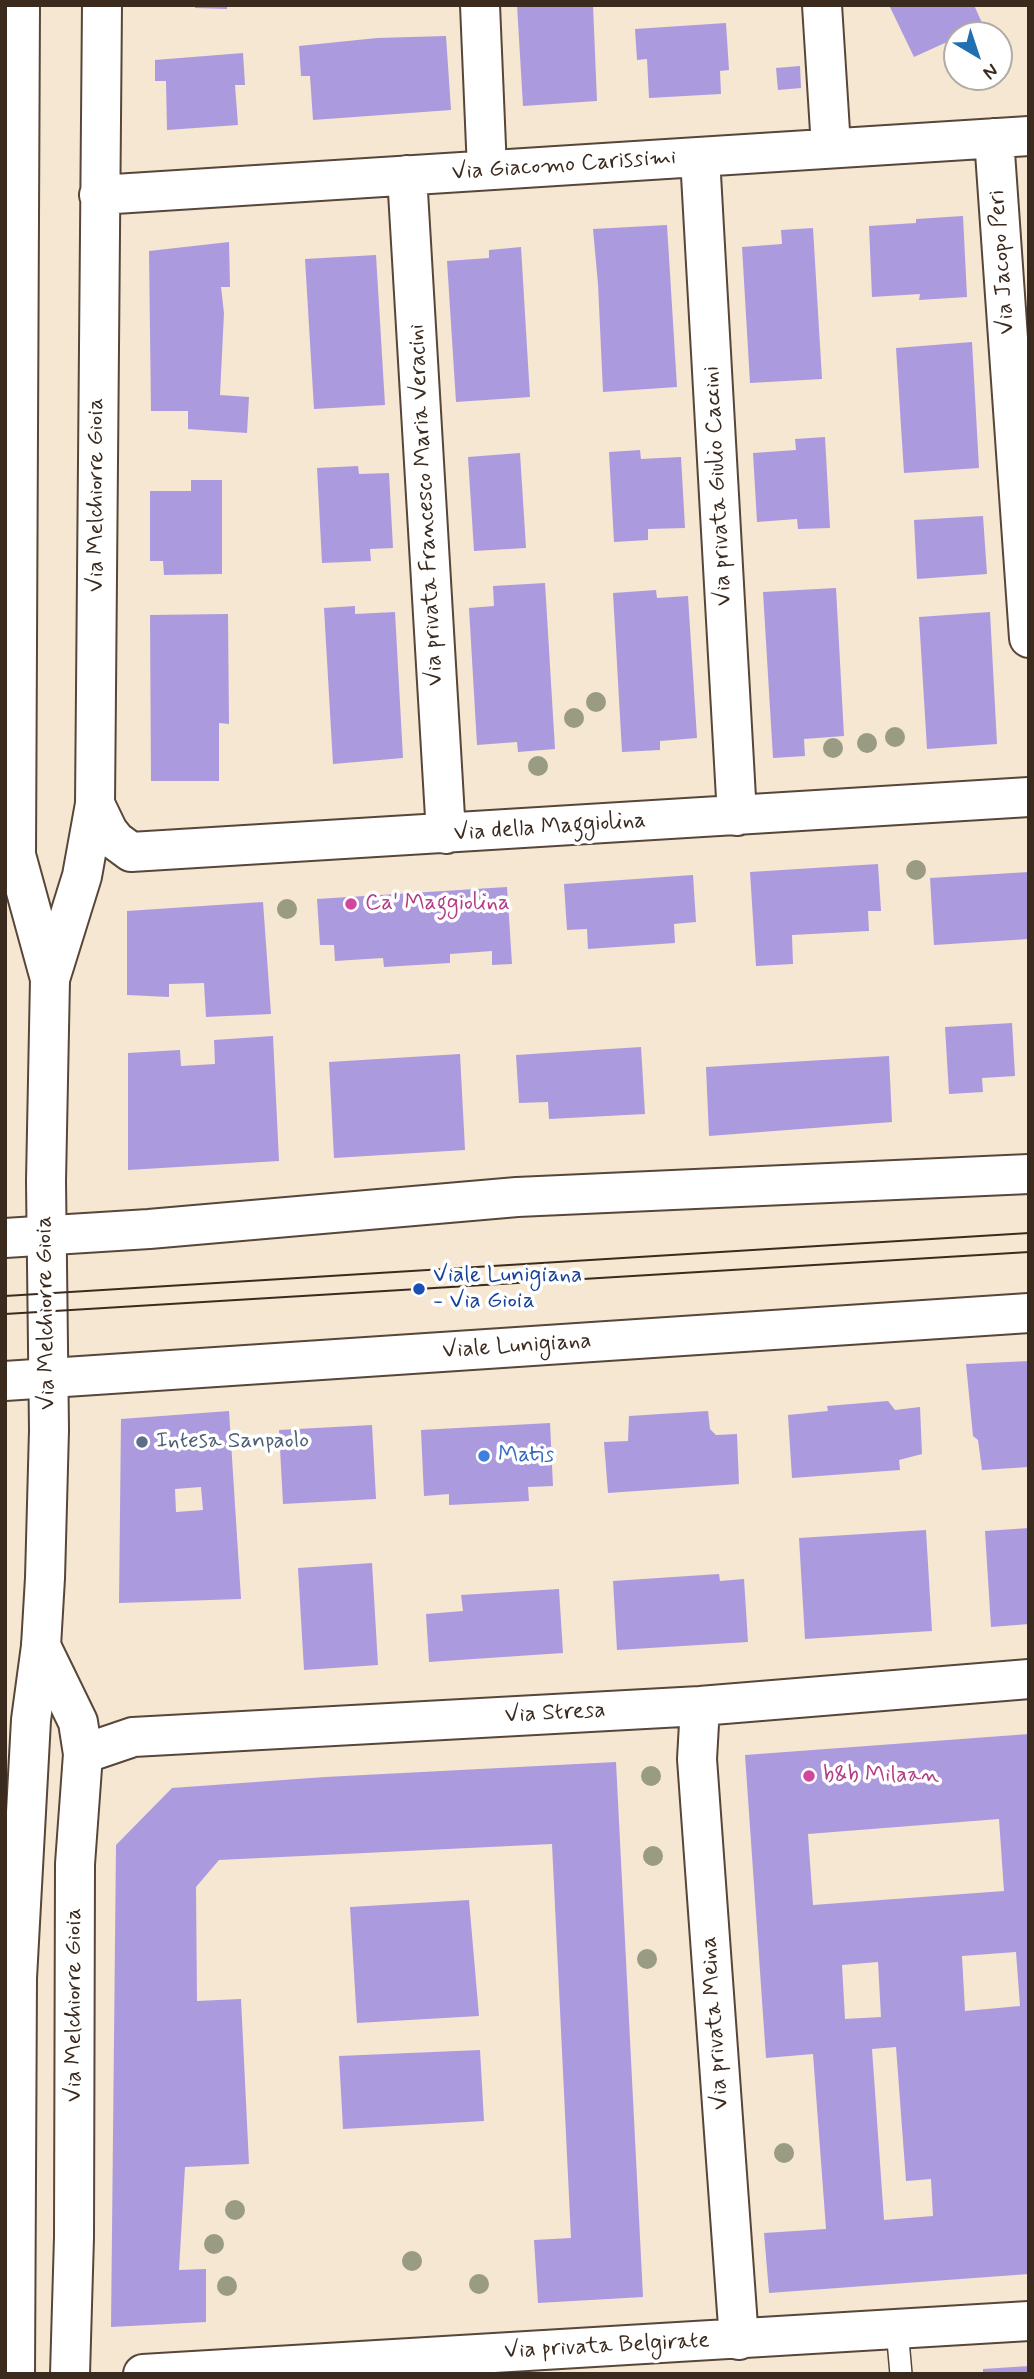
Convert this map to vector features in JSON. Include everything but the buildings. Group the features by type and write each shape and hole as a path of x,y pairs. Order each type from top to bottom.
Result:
{"street":[{"name":"Via Melchiorre Gioia","path":"20,5 11,872 50,979"},
{"name":"Via Melchiorre Gioia","path":"15,2374 17,1978 31,1720 41,1646 45,1578 50,979 82,876 95,804 102,5"},
{"path":"480,5 487,170"},
{"path":"822,5 831,147"},
{"name":"Via Giacomo Carissimi","path":"99,195 1011,137"},
{"name":"Via Jacopo Peri","path":"1011,137 1029,638"},
{"name":"Via privata Giulio Caccini","path":"700,157 737,816"},
{"name":"Via privata Francesco Maria Veracini","path":"407,175 446,834"},
{"name":"Via della Maggiolina","path":"95,804 108,831 131,852 1029,797"},
{"path":"5,1238 149,1229 517,1197 1029,1174"},
{"name":"Viale Lunigiana","path":"5,1381 1029,1313"},
{"name":"Via Melchiorre Gioia","path":"41,1646 78,1722 83,1754 75,1864 74,2237 70,2374"},
{"name":"Via Stresa","path":"83,1754 133,1737 699,1706 1029,1679"},
{"name":"Via privata Meina","path":"699,1706 697,1759 739,2340"},
{"name":"Via privata Belgirate","path":"143,2374 1029,2321"}],"lane":[{"path":"897,2329 901,2374"}],"tram line":[{"path":"5,1296 1029,1233"},
{"path":"5,1314 1029,1252"}],"place":[{"name":"Ca' Maggiolina","path":"351,904"},
{"name":"Viale Lunigiana - Via Gioia","path":"419,1289"},
{"name":"Intesa Sanpaolo","path":"142,1442"},
{"name":"Matis","path":"484,1456"},
{"name":"b&b Milaan","path":"809,1776"}]}
